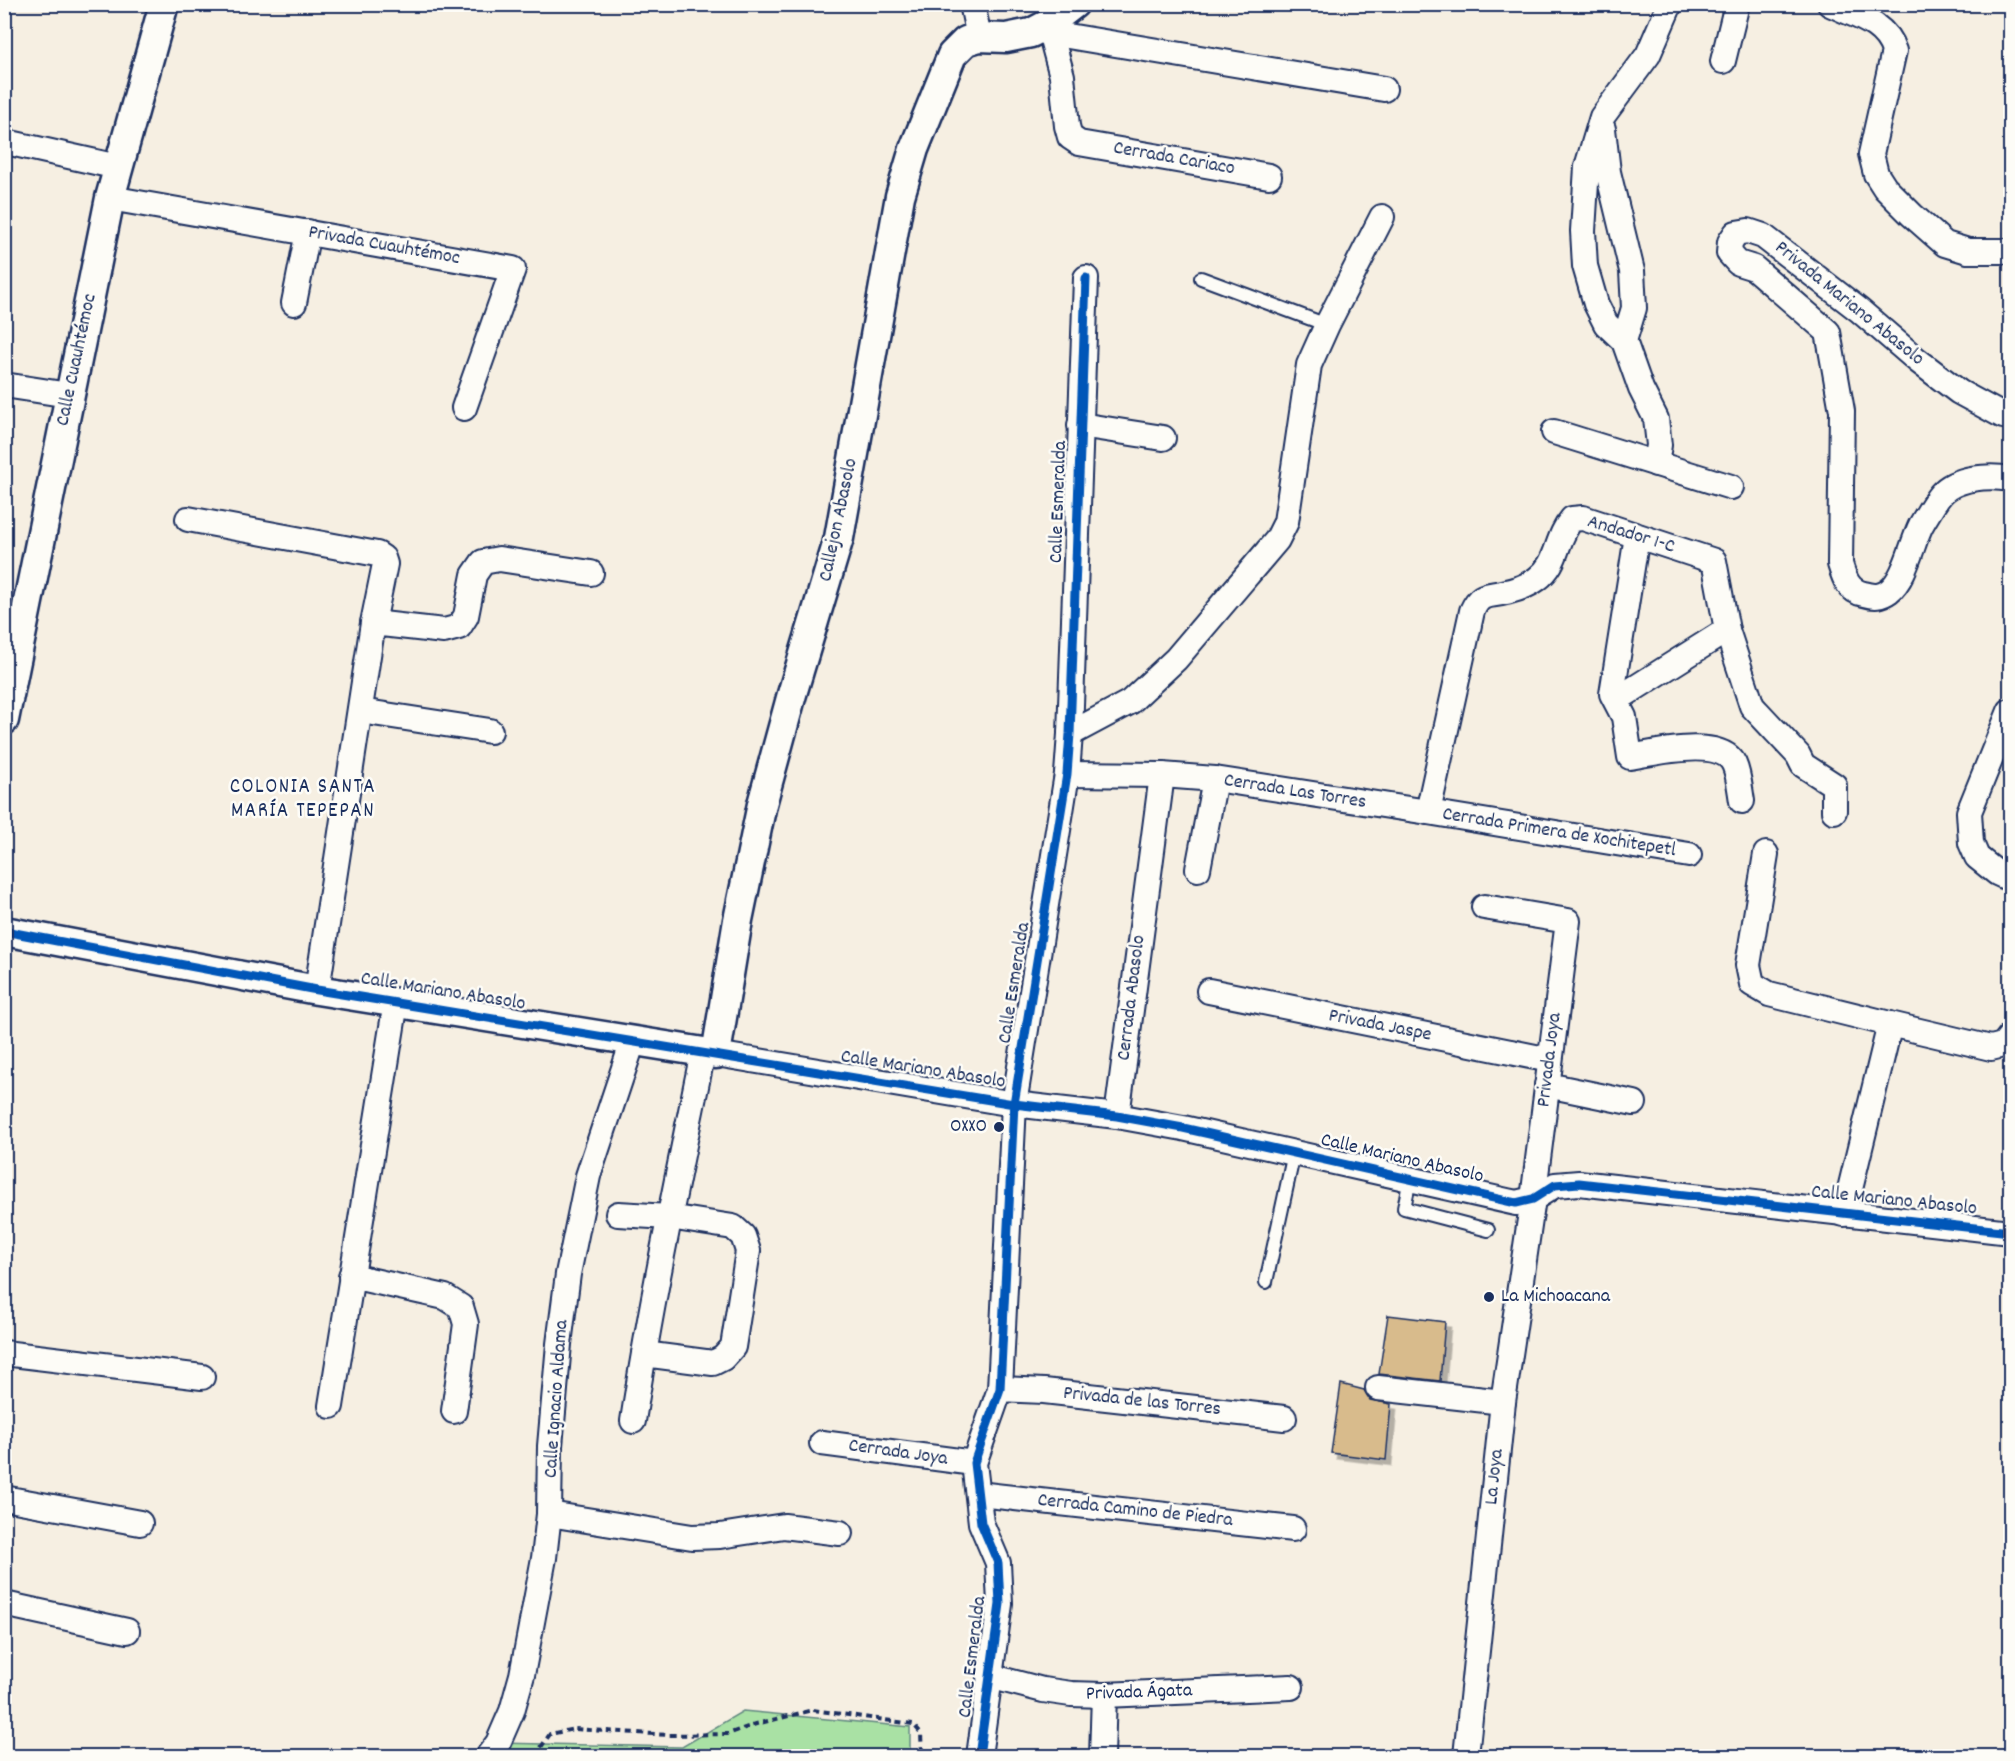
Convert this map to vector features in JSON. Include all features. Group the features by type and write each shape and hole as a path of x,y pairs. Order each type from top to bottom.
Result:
{"street":[{"name":"Calle Cuauhtémoc","path":"4,720 110,198 164,4"},
{"path":"972,4 979,37 1006,38 1049,28 1384,89"},
{"path":"1049,28 1074,4"},
{"path":"1656,464 1659,445 1656,419 1641,389 1624,341 1606,324 1596,304 1586,266 1583,231 1587,167 1602,117 1648,55 1670,4"},
{"path":"1723,60 1737,4"},
{"path":"1830,4 1880,28 1891,39 1894,51 1871,154 1876,174 1885,188 1945,244 1968,251 2010,251"},
{"name":"Cerrada Cariaco","path":"1049,28 1062,76 1067,126 1070,136 1079,143 1269,176"},
{"name":"Callejon Abasolo","path":"709,1053 762,804 839,538 900,196 914,149 952,55 966,41 979,37"},
{"path":"1602,117 1608,172 1632,271 1634,308 1624,341"},
{"path":"4,140 118,168"},
{"name":"Privada Cuauhtémoc","path":"110,198 513,269 464,408"},
{"path":"1070,734 1130,702 1176,659 1277,540 1286,522 1310,365 1327,325 1382,217"},
{"name":"Privada Mariano Abasolo","path":"2010,417 2003,416 1959,392 1917,360 1859,310 1762,236 1748,231 1736,233 1730,242 1729,253 1738,263 1754,268 1828,332 1842,411 1840,564 1846,583 1859,593 1876,597 1890,590 1899,579 1921,525 1942,492 1965,479 1998,477 2010,479"},
{"path":"294,303 308,232"},
{"name":"Calle Esmeralda","path":"979,1756 1000,1604 998,1563 981,1523 974,1463 1000,1389 1014,1104 1067,774 1086,278"},
{"path":"4,385 69,395"},
{"path":"1080,425 1163,438"},
{"path":"1554,432 1731,487"},
{"path":"188,519 377,554 385,564 373,623 317,990"},
{"name":"Andador 1-C","path":"1428,812 1472,611 1477,600 1488,594 1505,592 1536,580 1552,565 1563,529 1572,519 1583,519 1714,561 1727,630 1752,706 1798,755 1803,765 1834,785 1834,811"},
{"path":"1637,536 1612,694 1624,717 1630,757 1691,748 1707,748 1720,752 1734,762 1742,801"},
{"path":"373,623 444,631 459,627 466,616 474,576 483,562 499,559 591,573"},
{"path":"1616,700 1727,630"},
{"path":"360,711 490,731"},
{"path":"2010,711 1969,812 1971,843 1977,857 1997,873 2010,879"},
{"name":"Cerrada Las Torres","path":"1067,774 1162,775 1215,779 1428,812"},
{"name":"Cerrada Abasolo","path":"1117,1116 1162,775"},
{"path":"1198,869 1215,779"},
{"name":"Cerrada Primera de Xochitepetl","path":"1428,812 1689,855"},
{"path":"1766,854 1748,965 1752,984 1769,994 1991,1048 2003,1045 2010,1036"},
{"name":"Privada Joya","path":"1484,907 1568,921 1533,1199"},
{"name":"Calle Mariano Abasolo","path":"4,931 317,990 1014,1104 1117,1116 1183,1128 1516,1203 1533,1199 1555,1185 1579,1183 2010,1232"},
{"name":"Privada Jaspe","path":"1209,991 1550,1060"},
{"path":"331,1406 396,1002"},
{"path":"1844,1214 1890,1024"},
{"name":"Calle Ignacio Aldama","path":"488,1756 498,1743 512,1711 522,1675 544,1558 549,1514 550,1446 568,1274 588,1176 633,1041"},
{"path":"633,1421 669,1217 709,1053"},
{"path":"1547,1085 1634,1103"},
{"name":"La Joya","path":"1466,1756 1503,1402 1533,1199"},
{"path":"618,1214 669,1217 733,1227 743,1236 748,1251 733,1347 723,1358 712,1363 644,1354"},
{"path":"351,1276 445,1297 461,1307 466,1324 454,1411"},
{"path":"4,1353 202,1377"},
{"path":"1378,1388 1503,1402"},
{"name":"Privada de las Torres","path":"1000,1389 1044,1391 1284,1418"},
{"name":"Cerrada Joya","path":"822,1443 974,1463"},
{"name":"Cerrada Camino de Piedra","path":"978,1494 1293,1529"},
{"path":"4,1498 140,1523"},
{"path":"549,1514 692,1537 720,1536 784,1526 840,1533"},
{"path":"4,1604 127,1631"},
{"name":"Privada Ágata","path":"989,1676 1044,1690 1071,1694 1104,1695 1291,1687"},
{"path":"1102,1756 1104,1695"}],"lane":[{"path":"1201,278 1327,325"},
{"path":"1266,1282 1294,1153"},
{"path":"1410,1179 1404,1208 1488,1230"}],"path":[{"path":"535,1756 550,1734 574,1729 669,1736 728,1734 756,1724 813,1710 913,1724 921,1733 922,1756"}],"green space":[{"path":"743,1711 910,1727 910,1756 488,1756 498,1743 682,1747"}],"building":[{"path":"1388,1315 1445,1322 1440,1381 1379,1374"},
{"path":"1341,1384 1364,1390 1370,1400 1391,1404 1386,1460 1331,1453"}],"cycle path":[{"path":"979,1756 1000,1604 998,1563 981,1523 974,1463 1000,1389 1014,1104 1067,774 1086,278"},
{"path":"4,931 317,990 1014,1104 1117,1116 1183,1128 1516,1203 1533,1199 1555,1185 1579,1183 2010,1232"}],"place":[{"name":"OXXO","path":"999,1127"},
{"name":"La Michoacana","path":"1489,1297"}],"district":[{"name":"COLONIA SANTA MARÍA TEPEPAN","path":"303,800"}]}
